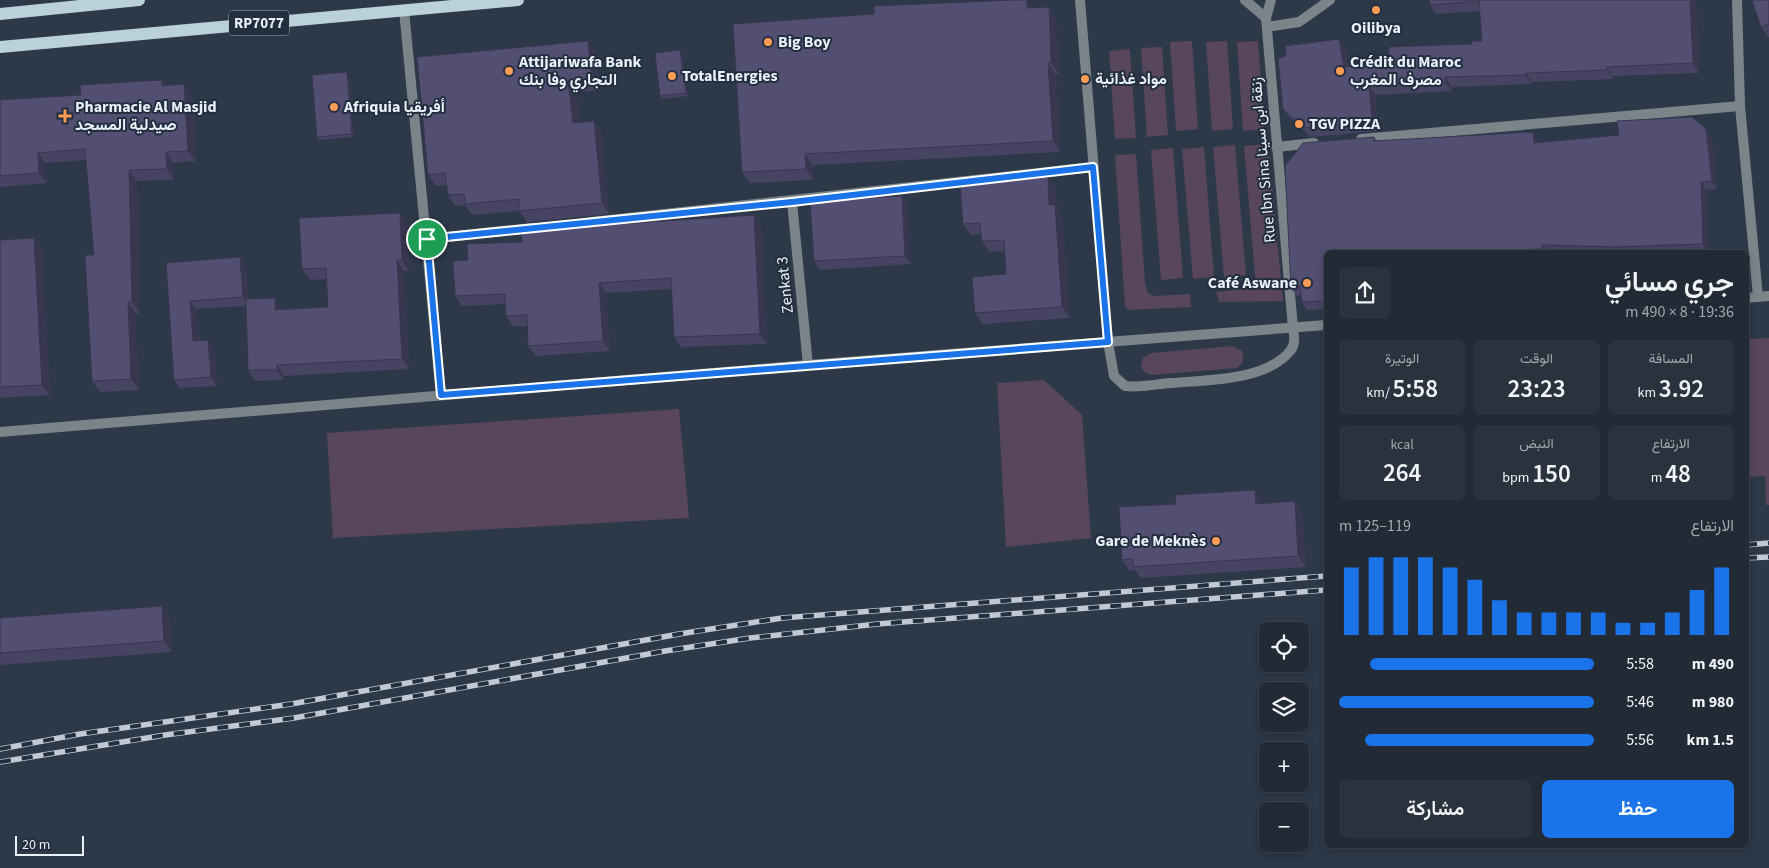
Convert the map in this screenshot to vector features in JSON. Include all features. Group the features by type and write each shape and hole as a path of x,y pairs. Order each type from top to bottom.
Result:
{"main road":[{"path":"0,14 139,0"},
{"name":"RP7077","path":"0,47 518,0"}],"street":[{"path":"1080,0 1108,342"},
{"path":"1245,0 1267,22 1299,22 1330,0"},
{"name":"Rue Ibn Sina زنقة ابن سينا","path":"1108,342 1114,376 1120,384 1130,386 1233,378 1267,367 1290,350 1294,341 1276,147 1267,22 1271,0"},
{"path":"1737,0 1740,106 1758,297"},
{"path":"404,10 441,395"},
{"path":"1355,139 1740,106"},
{"path":"1276,147 1325,142"},
{"path":"585,223 792,202 1093,167"},
{"name":"Zenkat 3","path":"792,202 808,365"},
{"path":"427,239 546,227"},
{"path":"1749,298 1769,296"},
{"path":"0,432 808,365 1324,325"}],"shaded area":[{"path":"1192,41 1198,129 1176,131 1170,42"},
{"path":"1227,41 1233,129 1212,131 1206,42"},
{"path":"1258,41 1264,129 1243,131 1237,42"},
{"path":"1162,47 1168,135 1147,137 1141,48"},
{"path":"1130,49 1136,138 1115,139 1109,51"},
{"path":"1268,144 1283,301 1219,302 1216,292 1256,288 1244,146"},
{"path":"1235,145 1246,275 1224,277 1213,147"},
{"path":"1204,147 1214,277 1193,279 1182,149"},
{"path":"1173,148 1183,278 1161,280 1151,150"},
{"path":"1136,154 1145,283 1148,293 1155,296 1190,294 1191,307 1127,310 1125,306 1115,155"},
{"path":"1769,338 1769,505 1766,505 1765,476 1749,477 1749,339"},
{"path":"1232,346 1241,350 1243,355 1243,360 1237,368 1153,375 1146,373 1141,367 1143,358 1151,353"},
{"path":"1044,380 1082,415 1091,538 1006,547 997,383"},
{"path":"679,409 689,518 333,538 327,433"}],"building":[{"path":"1027,0 1027,8 1049,7 1051,63 1048,63 1053,141 805,154 806,169 742,172 733,24 874,14 874,6"},
{"path":"1429,0 1690,0 1693,63 1607,67 1607,70 1526,73 1526,75 1445,77 1445,82 1369,85 1372,122 1304,128 1283,109 1278,58 1286,56 1285,46 1339,39 1344,67 1389,63 1389,47 1472,44 1472,41 1482,41 1479,1 1430,5"},
{"path":"1752,0 1769,0 1769,24 1761,27"},
{"path":"588,41 592,79 568,81 573,123 594,121 602,203 519,211 519,199 465,204 464,194 448,195 445,173 428,175 417,57"},
{"name":"TotalEnergies","path":"680,50 686,93 660,96 655,53"},
{"name":"Afriquia أفريقيا","path":"347,72 352,134 317,137 312,75"},
{"path":"162,80 162,86 184,84 188,151 166,152 167,169 129,170 132,302 128,302 131,379 92,381 85,255 94,255 85,149 38,153 39,173 0,176 0,100 81,95 80,85"},
{"path":"1692,117 1706,129 1712,181 1701,182 1703,244 1615,247 1543,245 1543,249 1514,250 1324,250 1324,301 1302,302 1300,286 1291,288 1285,166 1303,143 1374,137 1374,141 1533,132 1534,143 1619,135 1617,121"},
{"path":"1048,177 1049,205 1055,204 1062,307 975,313 972,277 1006,274 1004,240 982,241 980,223 963,224 960,183"},
{"path":"902,196 905,256 814,261 810,201"},
{"path":"400,213 402,260 397,260 402,359 277,365 277,370 248,370 246,299 275,298 275,310 328,307 326,268 302,269 299,218"},
{"path":"754,215 760,334 674,337 671,278 599,283 603,341 528,346 527,315 506,316 505,294 455,296 453,261 468,260 467,244 522,242 521,226 604,217 604,225"},
{"path":"34,238 42,385 0,387 0,240"},
{"path":"240,257 243,297 190,301 193,341 208,340 211,377 174,380 166,263"},
{"name":"Gare de Meknès","path":"1255,490 1256,504 1295,501 1298,556 1133,567 1133,559 1122,560 1119,507 1176,504 1175,495"},
{"path":"162,606 164,641 0,653 0,618"}],"railway":[{"path":"1749,545 1769,543"},
{"path":"1749,558 1769,557"},
{"path":"0,749 80,734 291,704 679,634 782,618 1324,576"},
{"path":"0,762 165,735 294,718 665,651 750,638 877,624 1324,590"}],"place":[{"name":"Oilibya","path":"1376,10"},
{"name":"Big Boy","path":"768,42"},
{"name":"Attijariwafa Bank التجاري وفا بنك","path":"509,71"},
{"name":"Crédit du Maroc مصرف المغرب","path":"1340,71"},
{"name":"TotalEnergies","path":"672,76"},
{"name":"مواد غذائية","path":"1085,79"},
{"name":"Afriquia أفريقيا","path":"334,107"},
{"name":"Pharmacie Al Masjid صيدلية المسجد","path":"65,116"},
{"name":"TGV PIZZA","path":"1299,124"},
{"name":"Café Aswane","path":"1307,283"},
{"name":"Gare de Meknès","path":"1216,541"}],"route":[{"path":"1093,167 1108,342 441,395 427,239 792,202 1093,167"}]}
